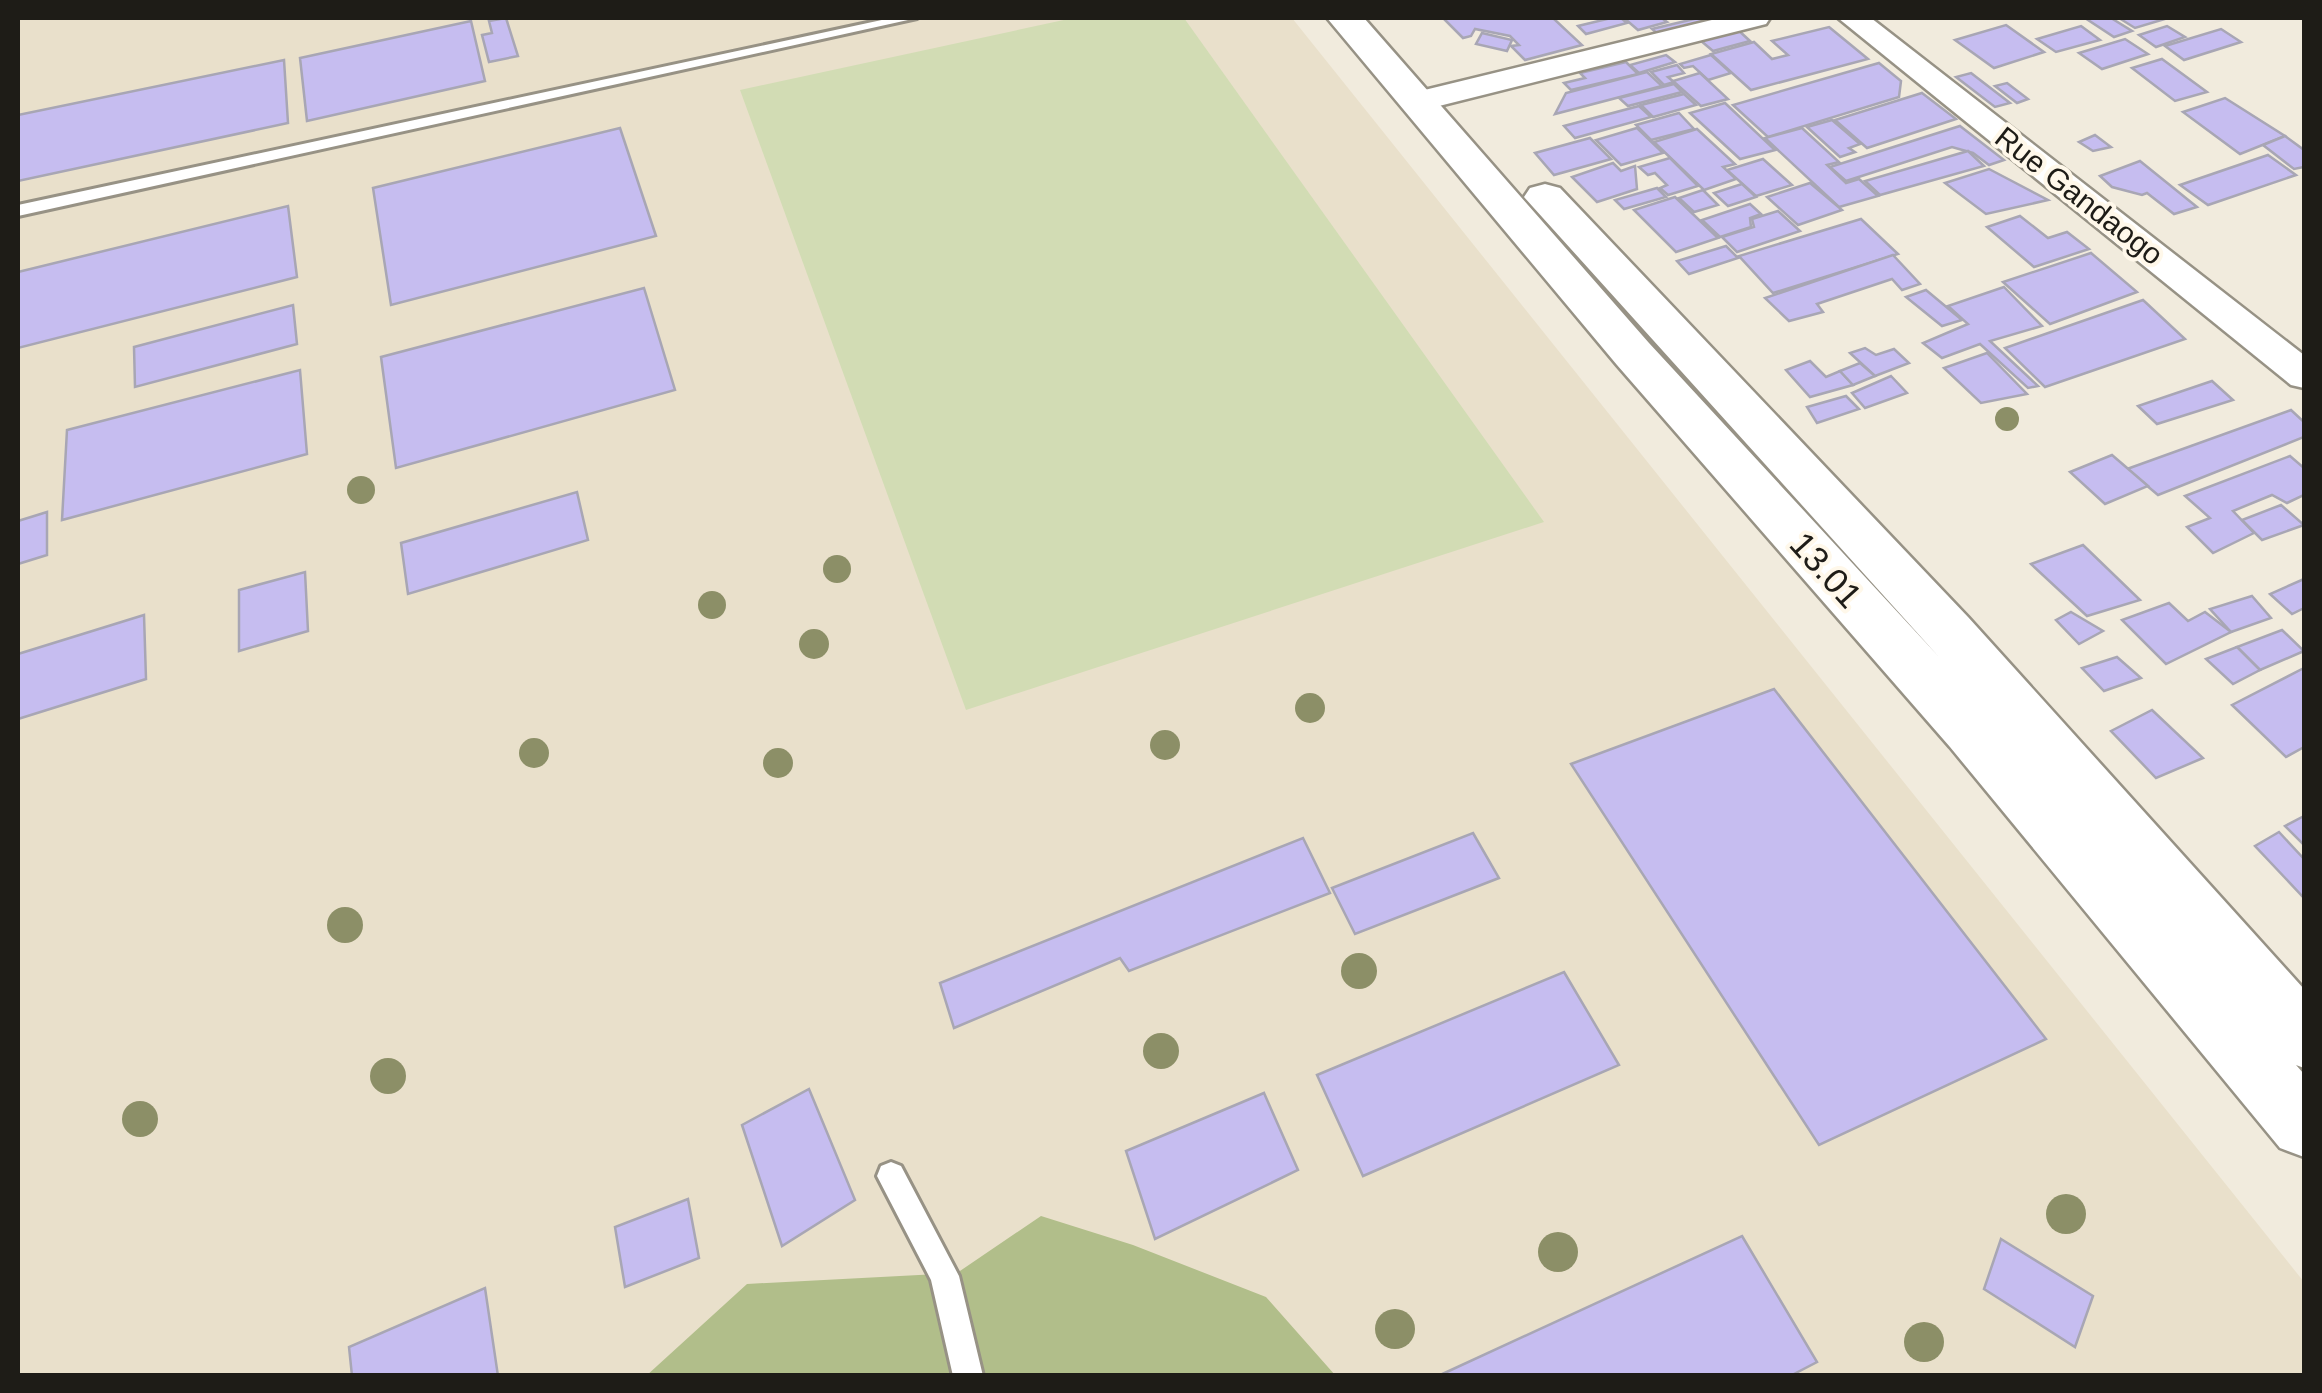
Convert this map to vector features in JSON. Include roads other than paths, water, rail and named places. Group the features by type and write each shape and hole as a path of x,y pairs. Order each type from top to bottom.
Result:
{"street":[{"name":"13.01","path":"1346,18 1435,98 1682,346 1949,632 2304,1036"},
{"name":"13.01","path":"1391,18 1435,98 2304,1124"},
{"path":"1435,98 1755,18"},
{"name":"Rue Gandaogo","path":"1853,18 2304,374"}],"lane":[{"path":"18,212 910,18"},
{"path":"891,1176 945,1276 968,1376"}]}
